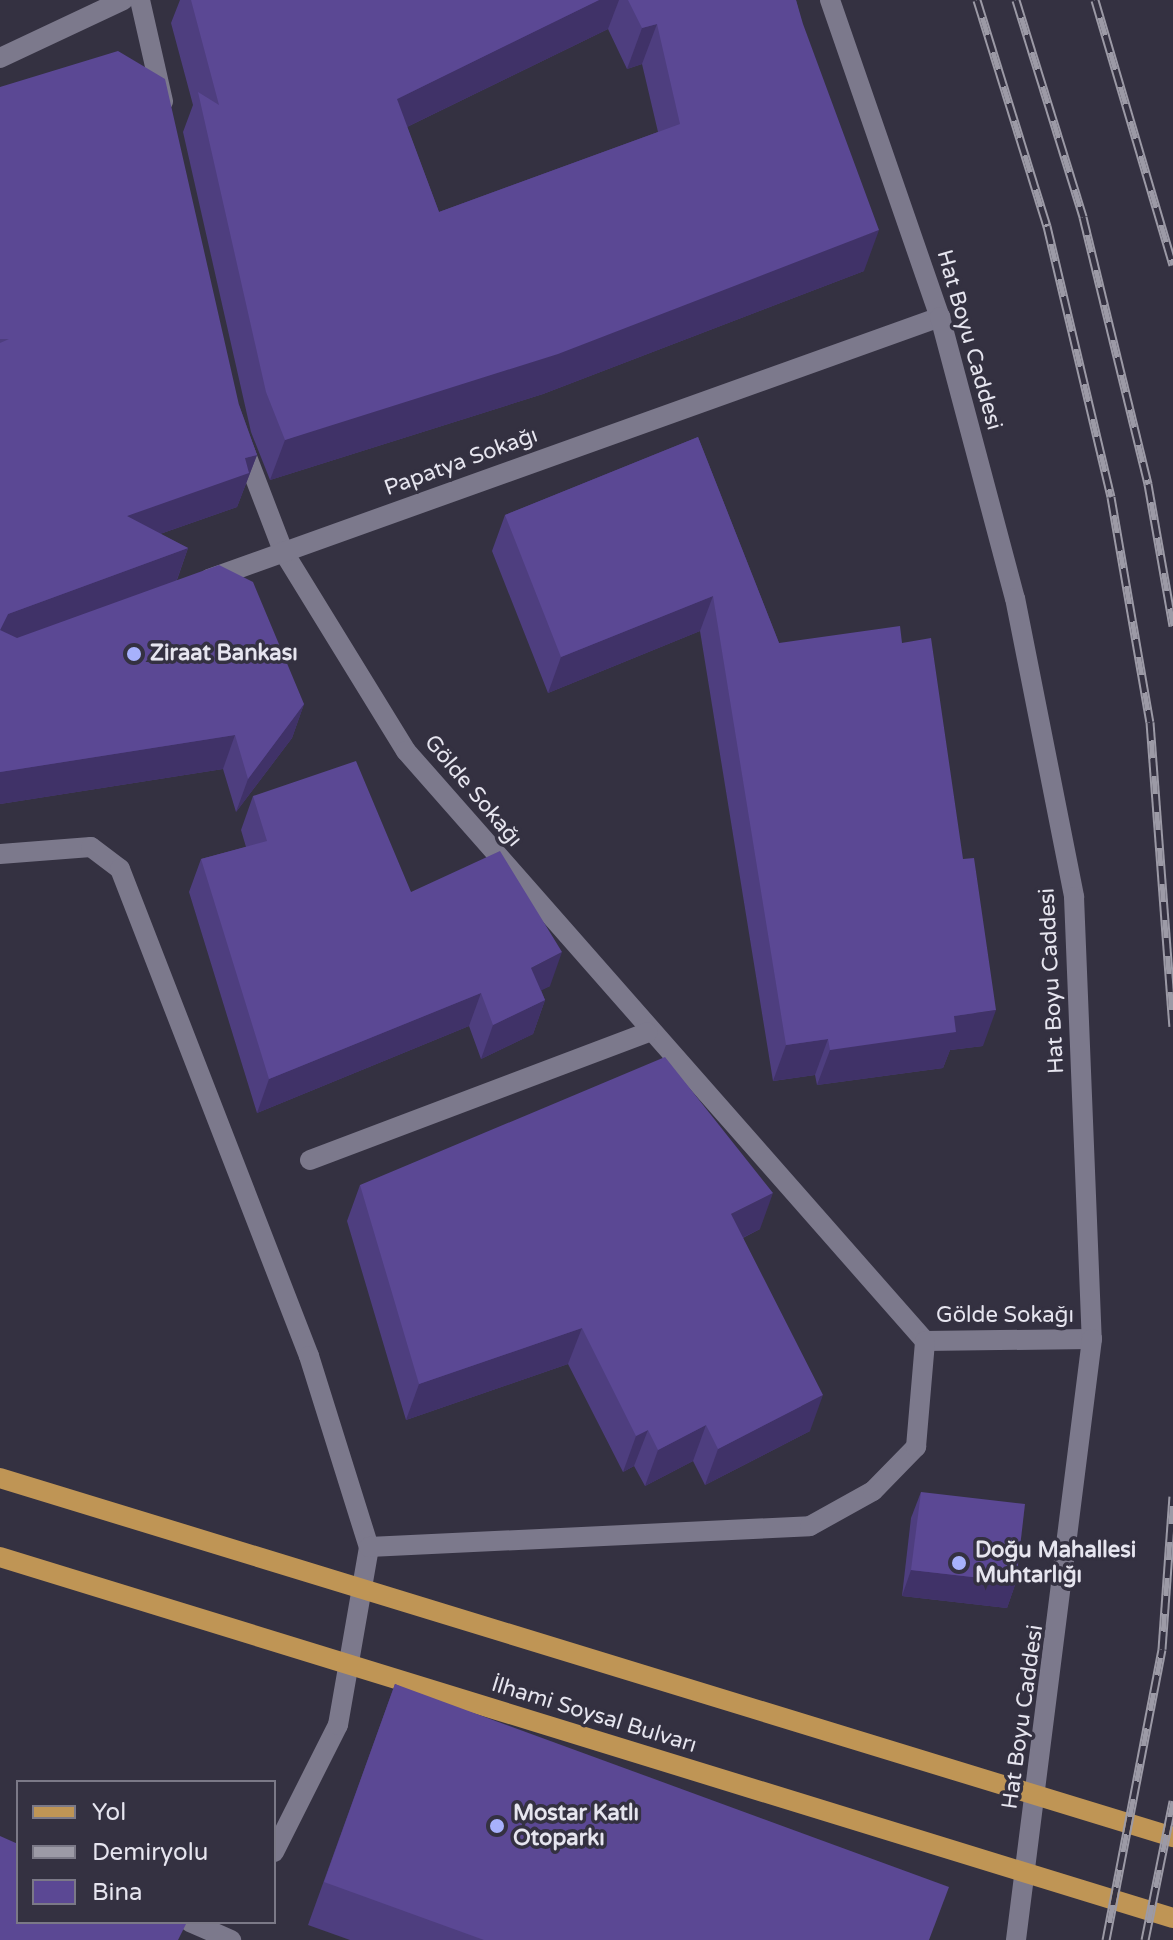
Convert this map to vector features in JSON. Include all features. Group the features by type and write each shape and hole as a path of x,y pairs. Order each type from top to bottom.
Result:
{"main road":[{"path":"0,1478 1173,1837"},
{"name":"İlhami Soysal Bulvarı","path":"0,1557 1173,1918"}],"street":[{"path":"0,58 123,0"},
{"path":"140,0 168,125"},
{"name":"Hat Boyu Caddesi","path":"830,0 940,317 1015,598 1074,897 1092,1333 1016,1940"},
{"name":"Papatya Sokağı","path":"194,585 940,317"},
{"name":"Gölde Sokağı","path":"235,421 283,551 406,751 648,1032 925,1341 1092,1333"},
{"path":"0,854 91,847 120,869 309,1356 369,1547 338,1725 276,1848"},
{"path":"310,1160 648,1032"},
{"path":"369,1547 810,1526 873,1491 916,1447 925,1341"},
{"path":"194,1924 230,1940"}],"building":[{"path":"191,0 599,0 397,99 439,212 680,124 657,24 642,28 628,0 796,0 879,230 558,354 285,440 266,392 198,92 219,105"},
{"path":"118,51 165,79 239,405 257,455 245,458 249,473 127,516 188,548 8,614 0,630 0,343 9,339 0,339 0,87"},
{"path":"698,437 779,643 900,626 902,643 931,638 963,859 974,858 996,1010 954,1016 956,1032 830,1050 828,1039 786,1045 713,596 561,657 505,515"},
{"path":"219,565 253,582 304,704 248,779 235,735 0,772 0,630 17,638"},
{"path":"356,761 411,892 500,851 562,952 531,968 545,1000 493,1025 481,993 269,1079 201,859 267,841 253,796"},
{"path":"665,1057 773,1193 731,1214 823,1395 718,1449 706,1425 658,1450 648,1430 636,1436 582,1328 419,1384 360,1185"},
{"name":"Doğu Mahallesi Muhtarlığı","path":"921,1492 1025,1504 1016,1582 911,1570"},
{"name":"Mostar Katlı Otoparkı","path":"395,1684 949,1887 929,1940 484,1940 324,1882"},
{"path":"0,1836 16,1843 16,1924 186,1924 178,1940 0,1940"}],"railway":[{"path":"977,0 1047,226 1111,497 1150,722 1173,1026"},
{"path":"1016,0 1083,217 1148,484 1173,626"},
{"path":"1095,0 1173,265"},
{"path":"1106,1940 1162,1649 1173,1496"},
{"path":"1145,1940 1173,1801"}],"place":[{"name":"Ziraat Bankası","path":"134,654"},
{"name":"Doğu Mahallesi Muhtarlığı","path":"959,1563"},
{"name":"Mostar Katlı Otoparkı","path":"497,1826"}]}
